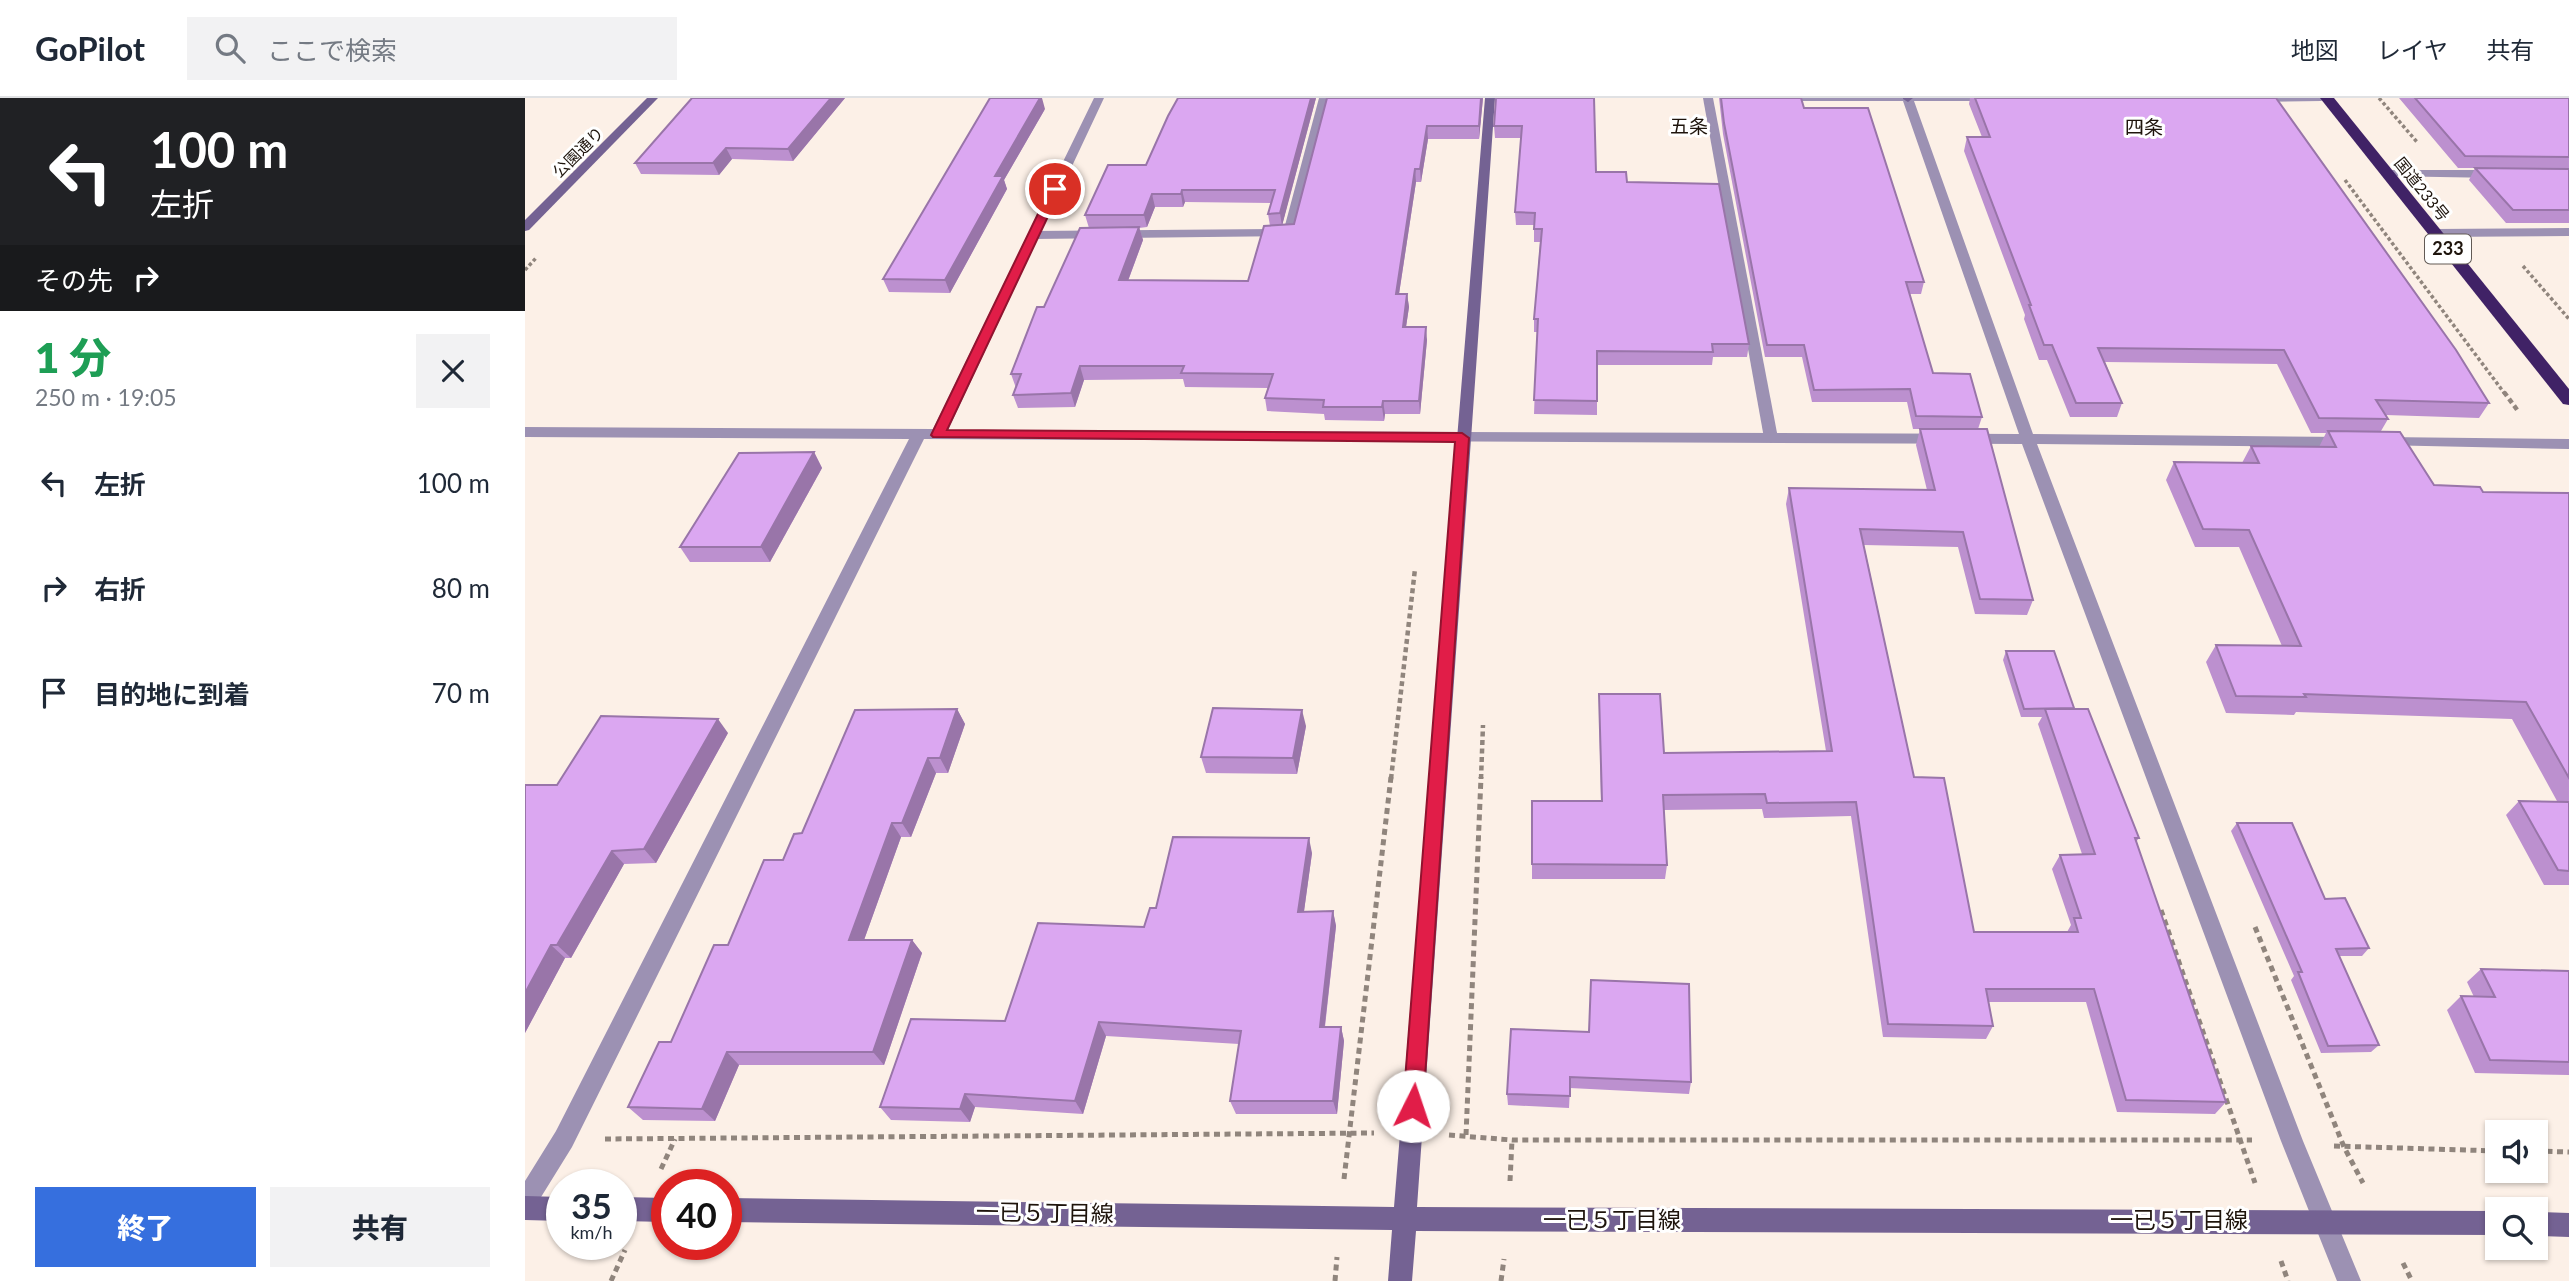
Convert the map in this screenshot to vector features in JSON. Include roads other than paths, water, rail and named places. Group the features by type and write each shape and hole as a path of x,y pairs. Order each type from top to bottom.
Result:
{"highway":[{"name":"国道233号","path":"2327,98 2569,400"}],"street":[{"name":"公園通り","path":"525,227 653,98"},
{"path":"525,1202 564,1139 928,434 1034,235 1099,98"},
{"path":"1034,235 1289,233 1324,98"},
{"path":"1400,1281 1462,438 1491,98 1484,98"},
{"path":"1708,98 1771,438"},
{"path":"1768,98 2000,98"},
{"path":"1908,98 2027,437 2292,1141 2327,1221 2349,1281"},
{"path":"2244,99 2321,98"},
{"path":"2388,174 2514,175"},
{"path":"2435,233 2569,232"},
{"path":"525,432 1462,438 2027,437 2569,444"},
{"path":"525,1208 546,1209"},
{"name":"一已５丁目線","path":"742,1210 2485,1223"},
{"path":"2548,1224 2569,1225"}],"district":[{"name":"五条","path":"1689,126"},
{"name":"四条","path":"2144,127"}]}
